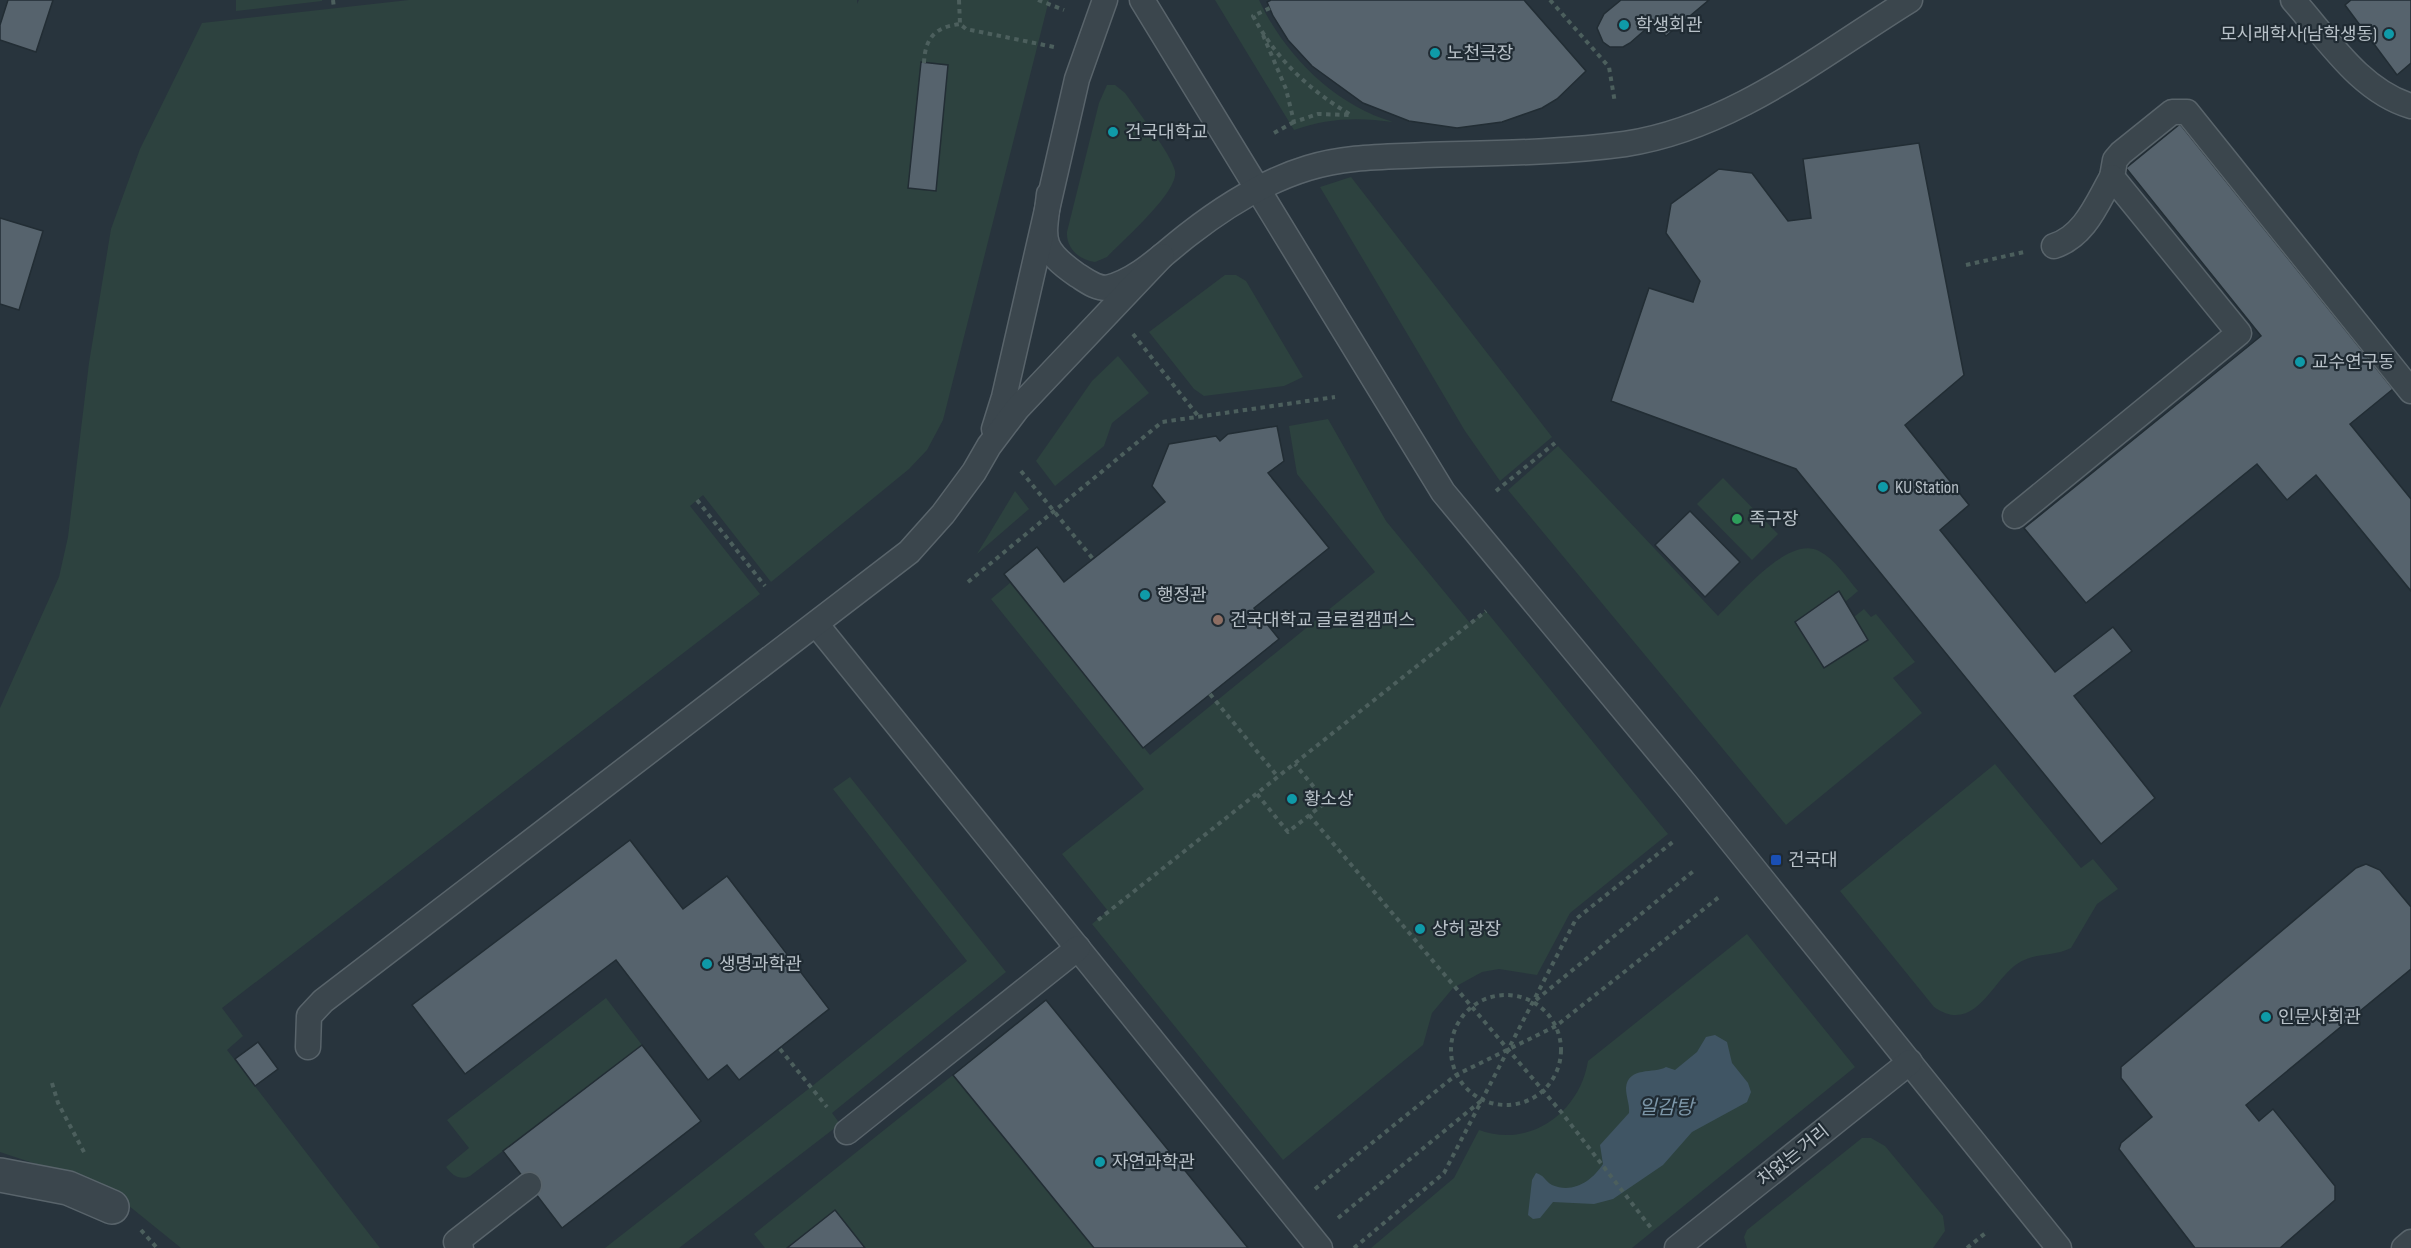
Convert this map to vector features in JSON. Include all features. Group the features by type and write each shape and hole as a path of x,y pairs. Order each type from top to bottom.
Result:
{"street":[{"path":"0,1175 68,1188 100,1201"}],"lane":[{"path":"989,446 1004,397 1079,71 1105,0"},
{"path":"1142,0 1443,492 1687,786 2059,1248"},
{"path":"1049,194 1045,227 1049,251 1056,260 1090,284 1099,288 1116,286 1127,282 1219,212 1257,189 1298,171 1356,158 1590,148 1663,136 1698,126 1737,108 1910,0"},
{"path":"2293,0 2368,83 2392,100 2411,106"},
{"path":"2054,246 2081,230 2112,177 2115,160 2121,153 2172,112 2187,112 2411,391"},
{"path":"2015,516 2239,333 2112,177"},
{"path":"308,1047 307,1025 315,1008 909,552 948,507 1017,409 1162,256"},
{"path":"816,624 1320,1248"},
{"path":"847,1132 1077,948"},
{"name":"차없는 거리","path":"1677,1248 1910,1062"},
{"path":"461,1248 456,1242 529,1185"},
{"path":"2404,1248 2411,1242"}],"path":[{"path":"333,0 334,8"},
{"path":"959,0 960,24"},
{"path":"1038,0 1064,10"},
{"path":"1550,0 1609,67 1615,103"},
{"path":"1269,8 1253,16 1286,89 1294,122"},
{"path":"924,63 925,50 932,34 944,27 960,24 978,32 1055,47"},
{"path":"1263,35 1300,79 1326,100 1351,115 1318,114 1294,122 1274,133"},
{"path":"1966,265 2054,246"},
{"path":"1132,334 1199,417"},
{"path":"968,582 1162,422 1335,397"},
{"path":"1496,491 1555,442"},
{"path":"1021,471 1093,559"},
{"path":"697,500 765,586"},
{"path":"1092,924 1486,611"},
{"path":"1210,694 1278,777"},
{"path":"1257,794 1288,832 1326,802 1296,764"},
{"path":"1309,815 1543,1092 1638,1212"},
{"path":"1354,1248 1444,1173 1576,919 1674,841"},
{"path":"1533,1002 1696,869"},
{"path":"1310,1193 1456,1075 1556,1026 1719,897"},
{"path":"1500,995 1511,995 1533,1002 1547,1013 1556,1026 1562,1047 1560,1066 1551,1084 1528,1101 1510,1106 1482,1100 1464,1086 1456,1075 1451,1056 1453,1035 1463,1016 1471,1008 1500,995"},
{"path":"805,1079 781,1049 825,1104"},
{"path":"52,1083 58,1103 87,1158 100,1201"},
{"path":"1333,1222 1482,1100"},
{"path":"1967,1248 1988,1231"}],"green space":[{"path":"236,0 322,0 322,1 236,11"},
{"path":"409,0 857,0 857,4 859,0 1049,0 943,420 927,450 909,469 771,582 703,495 690,506 760,594 222,1008 243,1036 227,1050 380,1248 181,1248 118,1197 51,1169 0,1152 0,708 59,577 68,537 89,363 111,229 140,149 202,23"},
{"path":"1215,0 1259,0 1282,39 1313,75 1351,103 1393,122 1367,119 1343,120 1318,123 1294,130"},
{"path":"1107,85 1115,85 1125,93 1161,144 1175,171 1174,180 1168,191 1148,216 1107,257 1095,262 1084,259 1071,248 1067,232 1099,103"},
{"path":"1351,177 1552,437 1500,481 1465,431 1320,187"},
{"path":"1225,275 1236,275 1246,281 1303,377 1284,386 1204,396 1194,389 1149,332"},
{"path":"1118,356 1149,393 1112,423 1104,446 1055,486 1036,461 1092,381"},
{"path":"1328,419 1386,521 1470,623 1486,611 1668,834 1570,913 1537,975 1499,969 1482,972 1453,988 1432,1013 1423,1045 1283,1160 1092,924 1108,911 1062,854 1144,789 991,599 1010,583 1150,755 1375,572 1297,474 1289,426"},
{"path":"1558,446 1718,616 1751,582 1779,559 1807,548 1825,554 1858,591 1845,602 1838,591 1795,622 1824,668 1854,617 1864,609 1871,617 1876,614 1915,662 1893,678 1922,713 1786,825 1508,490"},
{"name":"족구장","path":"1723,478 1778,534 1752,560 1697,504"},
{"path":"1015,491 1029,509 977,554"},
{"path":"1995,764 2081,868 2093,859 2118,889 2097,904 2071,948 2022,961 2012,968 1973,1009 1962,1014 1949,1014 1934,1007 1840,891"},
{"path":"850,777 1006,972 832,1113 840,1124 679,1248 605,1248 811,1087 967,961 833,789"},
{"path":"1747,934 1855,1067 1632,1248 1371,1248 1454,1178 1479,1130 1498,1135 1516,1134 1534,1130 1550,1122 1575,1096 1588,1061"},
{"path":"606,998 642,1045 470,1176 460,1177 451,1172 446,1167 469,1148 447,1120"},
{"path":"953,1075 1094,1248 865,1248 835,1210 787,1248 765,1248 754,1234"},
{"path":"1862,1138 1871,1138 1885,1146 1943,1216 1945,1231 1933,1248 1747,1248 1744,1237 1747,1230"}],"water":[{"name":"일감탕","path":"1715,1035 1727,1042 1732,1063 1748,1083 1751,1092 1747,1102 1692,1132 1663,1165 1613,1199 1594,1204 1553,1202 1540,1218 1533,1219 1528,1215 1532,1180 1536,1173 1552,1185 1567,1188 1581,1184 1599,1170 1603,1164 1600,1145 1629,1113 1626,1088 1631,1076 1666,1067 1675,1070 1697,1052 1706,1037"}],"building":[{"path":"8,0 53,0 36,52 0,40 0,25"},
{"name":"노천극장","path":"1271,0 1524,0 1586,71 1557,99 1542,108 1502,122 1457,128 1409,121 1363,103 1312,66 1288,40 1273,16 1267,2"},
{"name":"학생회관","path":"1621,0 1709,0 1666,36 1654,22 1623,47 1610,47 1603,42 1597,28 1604,14"},
{"name":"모시래학사(남학생동)","path":"2351,0 2411,0 2411,63 2397,75 2345,5"},
{"path":"921,62 948,65 936,191 908,188"},
{"name":"교수연구동","path":"2180,124 2393,389 2350,424 2411,499 2411,591 2316,475 2287,500 2257,464 2086,603 2024,528 2261,336 2126,168"},
{"name":"KU Station","path":"1919,143 1964,375 1905,425 1969,505 1940,530 2055,672 2113,627 2132,651 2074,696 2155,798 2101,844 1796,469 1611,401 1649,288 1693,302 1700,281 1666,233 1671,204 1719,169 1752,173 1788,221 1811,218 1803,159"},
{"path":"0,218 43,231 19,310 0,304"},
{"name":"행정관","path":"1277,426 1284,461 1268,473 1329,548 1254,608 1279,639 1143,748 1004,574 1037,547 1064,582 1165,502 1152,486 1169,444 1216,436 1220,441 1228,434"},
{"path":"1690,511 1740,562 1705,597 1655,545"},
{"path":"1839,591 1868,640 1824,668 1795,622"},
{"name":"생명과학관","path":"630,840 683,909 727,876 829,1009 739,1080 727,1065 708,1080 616,960 465,1074 412,1005"},
{"name":"인문사회관","path":"2366,864 2380,870 2411,907 2411,969 2246,1105 2259,1121 2273,1109 2335,1186 2335,1200 2280,1248 2195,1248 2119,1149 2121,1143 2152,1117 2121,1078 2121,1067 2356,868"},
{"name":"자연과학관","path":"1046,1000 1248,1248 1094,1248 953,1075"},
{"path":"258,1042 278,1069 255,1086 235,1059"},
{"path":"642,1045 701,1121 562,1228 503,1151"},
{"path":"835,1210 865,1248 787,1248"}],"place":[{"name":"학생회관","path":"1624,25"},
{"name":"모시래학사(남학생동)","path":"2389,34"},
{"name":"노천극장","path":"1435,53"},
{"name":"건국대학교","path":"1113,132"},
{"name":"교수연구동","path":"2300,362"},
{"name":"KU Station","path":"1883,487"},
{"name":"족구장","path":"1737,519"},
{"name":"행정관","path":"1145,595"},
{"name":"건국대학교 글로컬캠퍼스","path":"1218,620"},
{"name":"황소상","path":"1292,799"},
{"name":"건국대","path":"1776,860"},
{"name":"상허 광장","path":"1420,929"},
{"name":"생명과학관","path":"707,964"},
{"name":"인문사회관","path":"2266,1017"},
{"name":"자연과학관","path":"1100,1162"}]}
